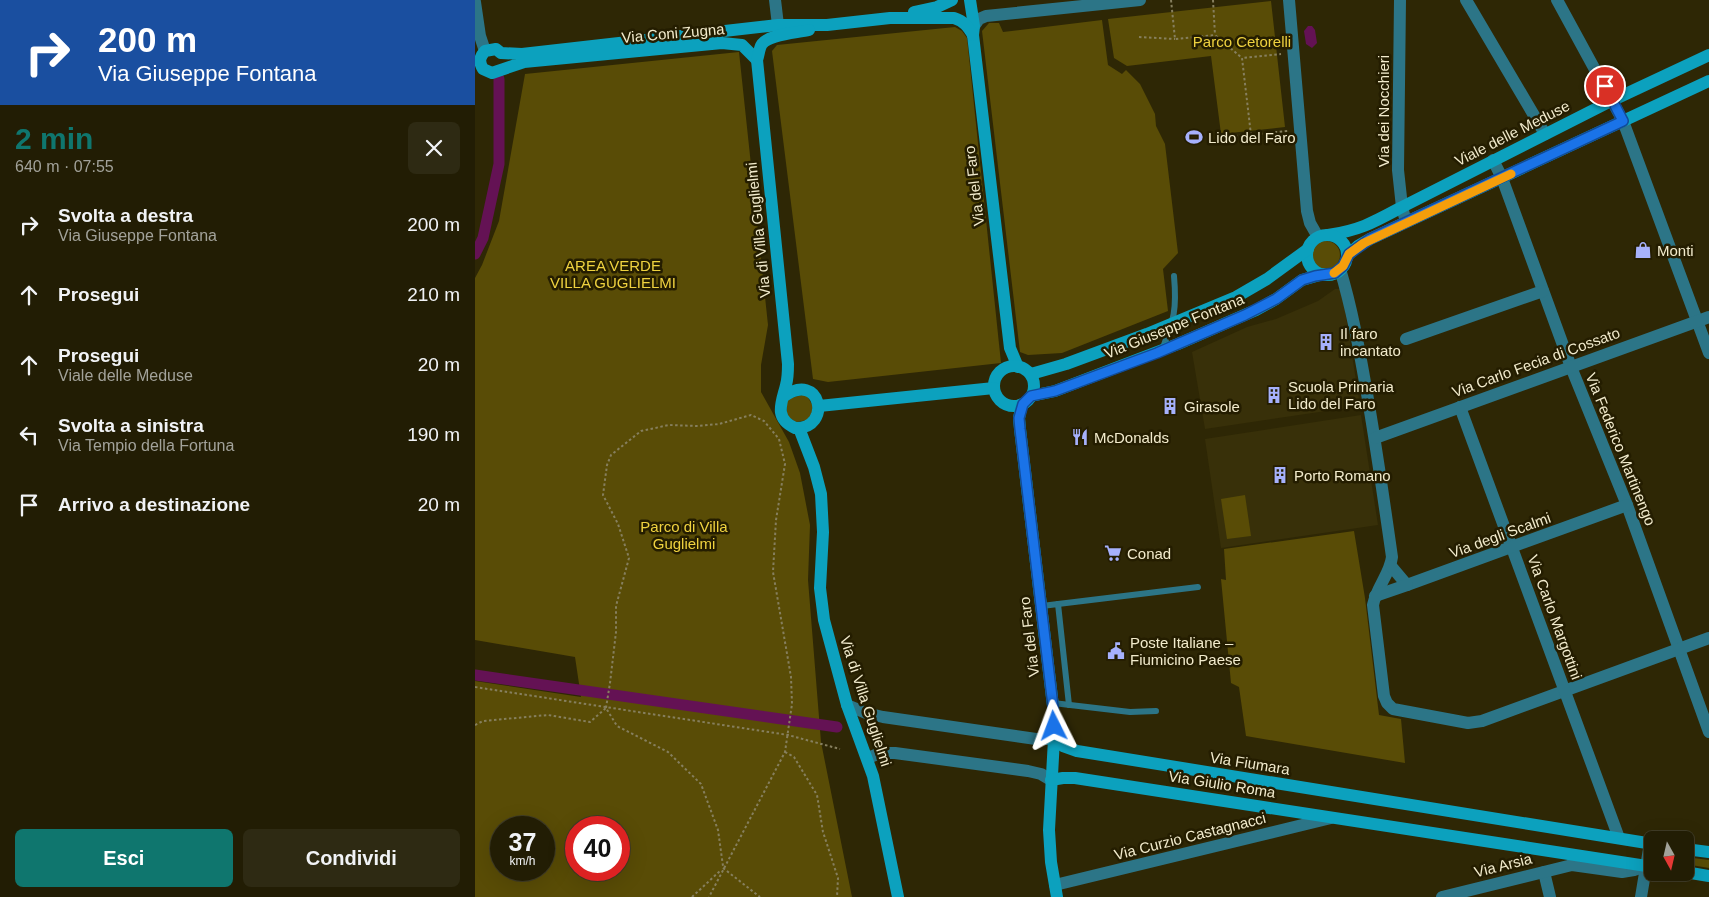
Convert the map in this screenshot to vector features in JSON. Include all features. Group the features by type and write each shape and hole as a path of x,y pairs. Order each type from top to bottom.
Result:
{"street":[{"path":"775,0 778,24"},
{"name":"Via Coni Zugna","path":"890,18 937,7 952,0"},
{"name":"Via del Faro","path":"970,0 1010,348 1018,367"},
{"path":"973,30 979,19 987,16 1140,0"},
{"path":"1289,0 1307,211 1312,226 1323,236"},
{"name":"Via dei Nocchieri","path":"1400,0 1398,165 1402,206 1406,222"},
{"path":"1466,0 1545,134"},
{"path":"1557,0 1623,121 1703,319 1709,353"},
{"path":"475,2 480,36 480,59"},
{"name":"Via Coni Zugna","path":"827,25 778,24 523,54 501,53 496,49 480,59 483,69 492,73 524,62 723,43 741,45 757,60 761,46 773,37 827,25 890,18 954,18 961,20 973,30"},
{"path":"501,53 504,60 501,69"},
{"name":"Viale delle Meduse","path":"1323,236 1346,232 1381,220 1402,206 1493,160 1709,55"},
{"name":"Via di Villa Guglielmi","path":"757,60 788,364 783,397"},
{"path":"1347,256 1344,244 1334,236 1323,236 1313,240 1307,249 1308,262 1317,272 1323,274 1335,273 1343,266 1347,256 1364,243 1709,81"},
{"name":"Via Federico Martinengo","path":"1493,160 1502,178 1571,367 1627,506 1709,732"},
{"name":"Via Giuseppe Fontana","path":"1031,374 1066,364 1171,325 1255,287 1307,249"},
{"path":"1340,270 1354,320 1375,438 1392,557 1391,566 1382,580 1373,606 1384,696 1387,703 1393,709 1468,723 1482,721 1709,638"},
{"name":"Via Giuseppe Fontana","path":"1027,400 1161,351 1245,315 1276,299 1302,280 1323,274"},
{"path":"1407,339 1543,291"},
{"name":"Via Carlo Fecia di Cossato","path":"1375,438 1703,319"},
{"path":"1018,367 1031,374 1033,388 1027,400 1011,406 1003,404 997,398 994,388 996,377 1001,372 1007,368 1018,367"},
{"path":"819,406 994,388"},
{"path":"804,389 814,395 819,406 818,413 813,421 807,426 799,428 792,426 784,420 781,411 783,397 794,390 804,389"},
{"name":"Via del Faro","path":"1027,400 1019,418 1053,703 1054,739 1049,830 1056,891"},
{"name":"Via Carlo Margottini","path":"1460,407 1619,838"},
{"name":"Via di Villa Guglielmi","path":"799,428 815,467 821,494 823,518 820,580 825,628 847,705 873,776 898,897"},
{"name":"Via degli Scalmi","path":"1375,596 1627,506"},
{"path":"1391,566 1407,586"},
{"name":"Via Fiumara","path":"847,705 866,713 883,717 1038,740 1054,739 1063,746 1077,751 1644,843"},
{"name":"Via Giulio Roma","path":"867,758 880,753 895,753 1028,771 1041,774 1051,780 1075,778 1333,818 1573,860"},
{"name":"Via Curzio Castagnacci","path":"1056,891 1333,818"},
{"path":"1694,850 1709,852"},
{"name":"Via Arsia","path":"1442,897 1544,872 1573,860 1644,866"},
{"path":"1544,872 1550,897"},
{"path":"1694,874 1709,876"},
{"path":"1641,897 1645,881"}],"lane":[{"path":"1161,351 1171,325 1176,303 1174,276"},
{"path":"1042,606 1198,587"},
{"path":"1059,604 1069,705"},
{"path":"1053,703 1130,712 1156,712"}],"path":[{"path":"1171,0 1175,39"},
{"path":"1213,0 1215,35 1241,58 1251,134"},
{"path":"1139,37 1175,39 1215,35"},
{"path":"1241,58 1293,53"},
{"path":"1215,138 1300,130"},
{"path":"475,725 483,721 547,715 591,722 606,708 610,683 616,606 629,558 618,524 603,496 607,465 611,455 641,431 669,425 698,426 719,424 751,415 764,422 779,439 785,464 776,520 773,572 791,677 792,704 785,752 709,897"},
{"path":"475,687 788,735 841,749"},
{"path":"606,708 617,726 668,752 701,784 718,830 723,868 760,897"},
{"path":"785,752 794,757 817,796 823,832 838,878 837,897"},
{"path":"692,897 723,868"}],"shaded area":[{"path":"1308,26 1312,26 1315,30 1317,43 1312,48 1306,44 1304,31"},
{"path":"1335,289 1341,289 1343,298 1360,406 1205,429 1192,352 1247,327 1276,319 1318,301"},
{"path":"1361,415 1378,525 1221,548 1205,439"}],"green space":[{"name":"Parco Cetorelli","path":"1271,1 1285,127 1221,134 1211,56 1127,66 1114,58 1108,19"},
{"path":"1102,20 1108,65 1122,74 1126,70 1140,84 1155,114 1156,126 1165,144 1178,253 1163,269 1168,311 1062,353 1028,355 1020,352 982,31 989,23 999,23 1003,32"},
{"path":"955,27 962,31 967,38 1001,363 828,382 813,379 772,51 777,45"},
{"path":"739,52 768,325 761,365 761,392 789,442 800,473 810,525 808,580 821,742 852,897 475,897 475,681 581,697 575,657 475,640 475,278 499,221 525,74"},
{"path":"1326,241 1336,245 1340,255 1336,265 1326,269 1316,265 1312,255 1316,245"},
{"path":"806,394 814,408 808,420 796,422 787,416 787,399"},
{"path":"1245,495 1251,536 1227,539 1221,499"},
{"path":"1354,531 1365,598 1379,715 1401,719 1405,763 1246,736 1239,687 1231,683 1221,579 1226,580 1224,549"},
{"path":"1694,858 1709,860 1709,868 1694,866"}],"waterway":[{"path":"475,254 483,238 499,164 499,79"},
{"path":"475,675 837,727"}],"slow traffic":[{"path":"1334,273 1340,270 1349,254 1370,239 1511,174"}],"place":[{"name":"Lido del Faro","path":"1194,137"},
{"name":"Monti","path":"1643,250"},
{"name":"Il faro incantato","path":"1326,342"},
{"name":"Scuola Primaria Lido del Faro","path":"1274,395"},
{"name":"Girasole","path":"1170,406"},
{"name":"McDonalds","path":"1080,437"},
{"name":"Porto Romano","path":"1280,475"},
{"name":"Conad","path":"1113,553"},
{"name":"Poste Italiane – Fiumicino Paese","path":"1116,651"}],"route":[{"path":"1054,726 1027,476 1020,429 1019,418 1023,404 1031,396 1055,391 1157,353 1237,319 1276,299 1302,280 1323,274 1335,273 1343,266 1349,254 1370,239 1623,121 1605,86"}],"park label":[{"name":"AREA VERDE VILLA GUGLIELMI","path":"613,274"},
{"name":"Parco di Villa Guglielmi","path":"684,534"}]}
